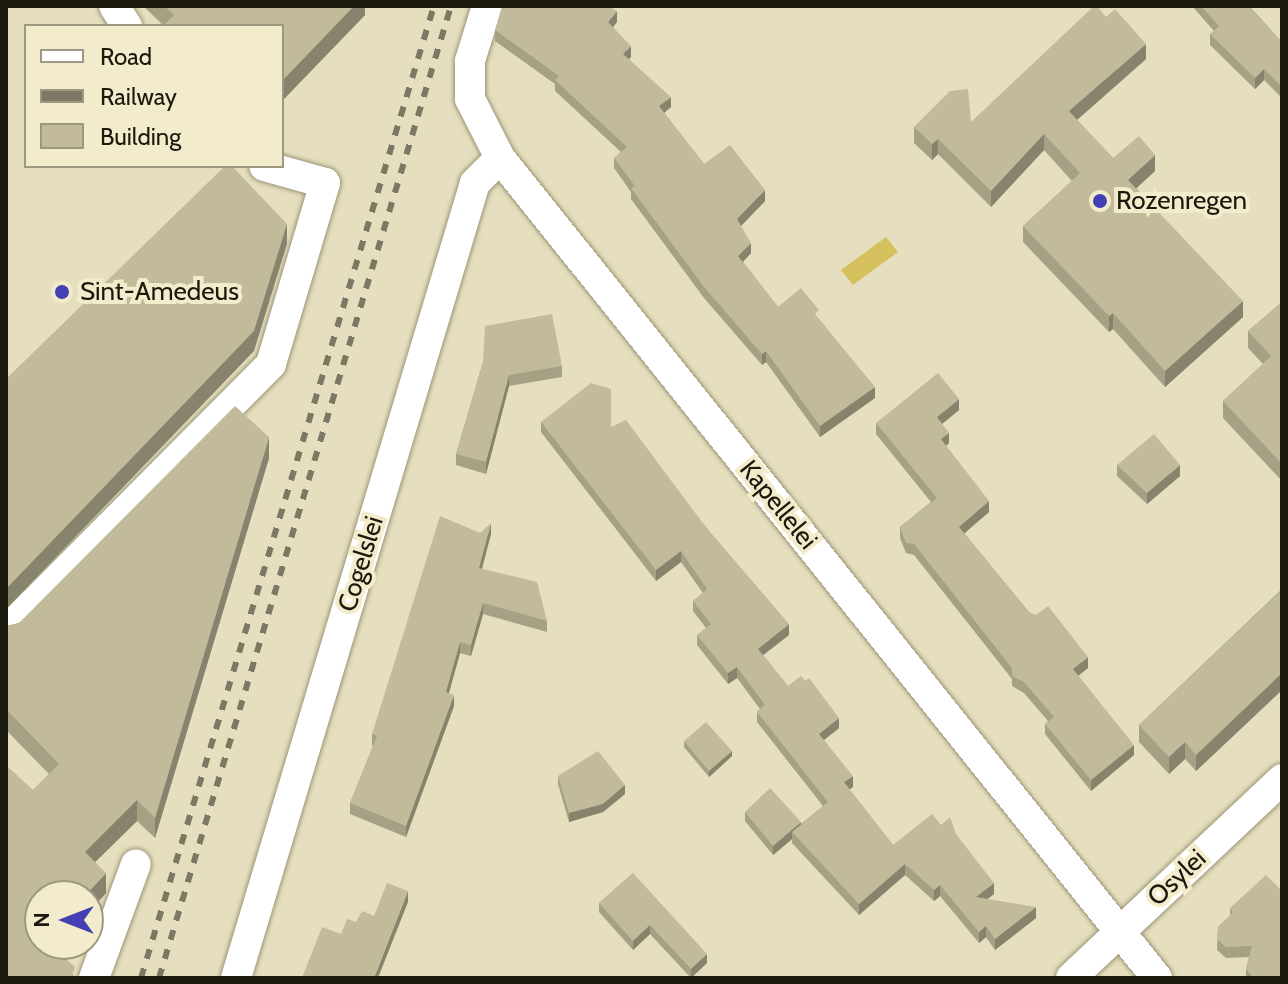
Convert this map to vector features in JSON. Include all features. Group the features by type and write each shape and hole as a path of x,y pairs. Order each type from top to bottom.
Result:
{"street":[{"path":"114,6 126,24"},
{"name":"Kapellelei","path":"487,6 470,61 470,99 500,158 1157,978"},
{"name":"Cogelslei","path":"236,978 475,183 500,158"},
{"path":"6,631 271,364 325,183 271,168"},
{"name":"Osylei","path":"1071,978 1282,779"},
{"path":"94,978 136,864"}],"shaded area":[{"path":"886,237 898,252 853,285 841,270"}],"building":[{"path":"164,6 354,6 284,79 284,24 165,24 174,15"},
{"path":"502,6 609,6 617,11 608,22 631,46 623,54 671,97 659,106 704,164 730,145 765,190 737,219 751,243 738,256 778,307 801,288 819,310 815,314 875,387 820,426 766,351 762,354 704,287 631,188 635,186 614,158 627,147 555,80 559,76 495,30"},
{"name":"Rozenregen","path":"1094,6 1106,17 1115,9 1146,44 1069,111 1113,158 1139,136 1155,155 1128,180 1243,301 1165,371 1113,313 1109,316 1023,226 1080,173 1044,134 991,191 938,139 932,144 914,127 950,91 968,89 971,122"},
{"path":"1201,6 1248,6 1282,42 1282,87 1264,69 1255,78 1210,34 1219,26"},
{"path":"223,168 234,168 287,224 254,331 6,589 6,379"},
{"path":"1282,302 1282,464 1223,401 1271,356 1248,331"},
{"path":"552,314 562,366 509,375 486,462 456,454 483,362 485,326"},
{"path":"938,373 959,399 937,417 949,433 941,439 989,501 959,527 1029,612 1036,615 1048,606 1088,657 1073,669 1134,745 1091,780 1045,724 1054,717 1024,682 1012,676 1012,668 914,544 906,543 900,527 937,498 876,423"},
{"path":"591,383 611,389 611,427 626,420 705,526 789,624 758,649 788,686 801,676 805,681 809,678 839,718 819,734 853,776 844,782 893,845 932,814 941,825 950,817 956,834 994,883 976,897 1036,907 995,939 986,926 979,932 940,885 934,890 905,864 859,904 792,832 828,802 757,712 765,705 737,667 728,673 697,635 711,624 693,601 707,589 681,551 656,570 541,422"},
{"path":"235,406 269,437 155,818 137,800 85,852 106,873 100,880 24,880 24,960 67,960 75,967 71,978 6,978 6,765 33,790 59,764 6,709 6,626 19,623"},
{"path":"1154,434 1180,465 1147,493 1117,465"},
{"path":"440,516 480,533 491,523 479,568 537,582 547,621 483,603 471,645 460,642 446,692 454,695 406,826 350,803 377,736 372,734"},
{"path":"1282,590 1282,673 1196,755 1185,742 1169,757 1139,725"},
{"path":"706,722 732,751 709,771 684,741"},
{"path":"598,751 625,785 603,804 569,813 558,776"},
{"path":"770,788 801,822 773,846 745,812"},
{"path":"633,873 707,954 691,969 650,925 633,941 599,903"},
{"path":"1266,875 1282,891 1282,978 1254,978 1246,969 1252,946 1226,947 1217,939 1218,927 1233,912 1230,908"},
{"path":"387,883 408,891 374,978 302,978 322,927 341,934 347,919 356,922 362,911 374,916"}],"railway":[{"path":"141,978 434,6"},
{"path":"159,978 451,6"}],"place":[{"name":"Rozenregen","path":"1100,201"},
{"name":"Sint-Amedeus","path":"62,292"}]}
